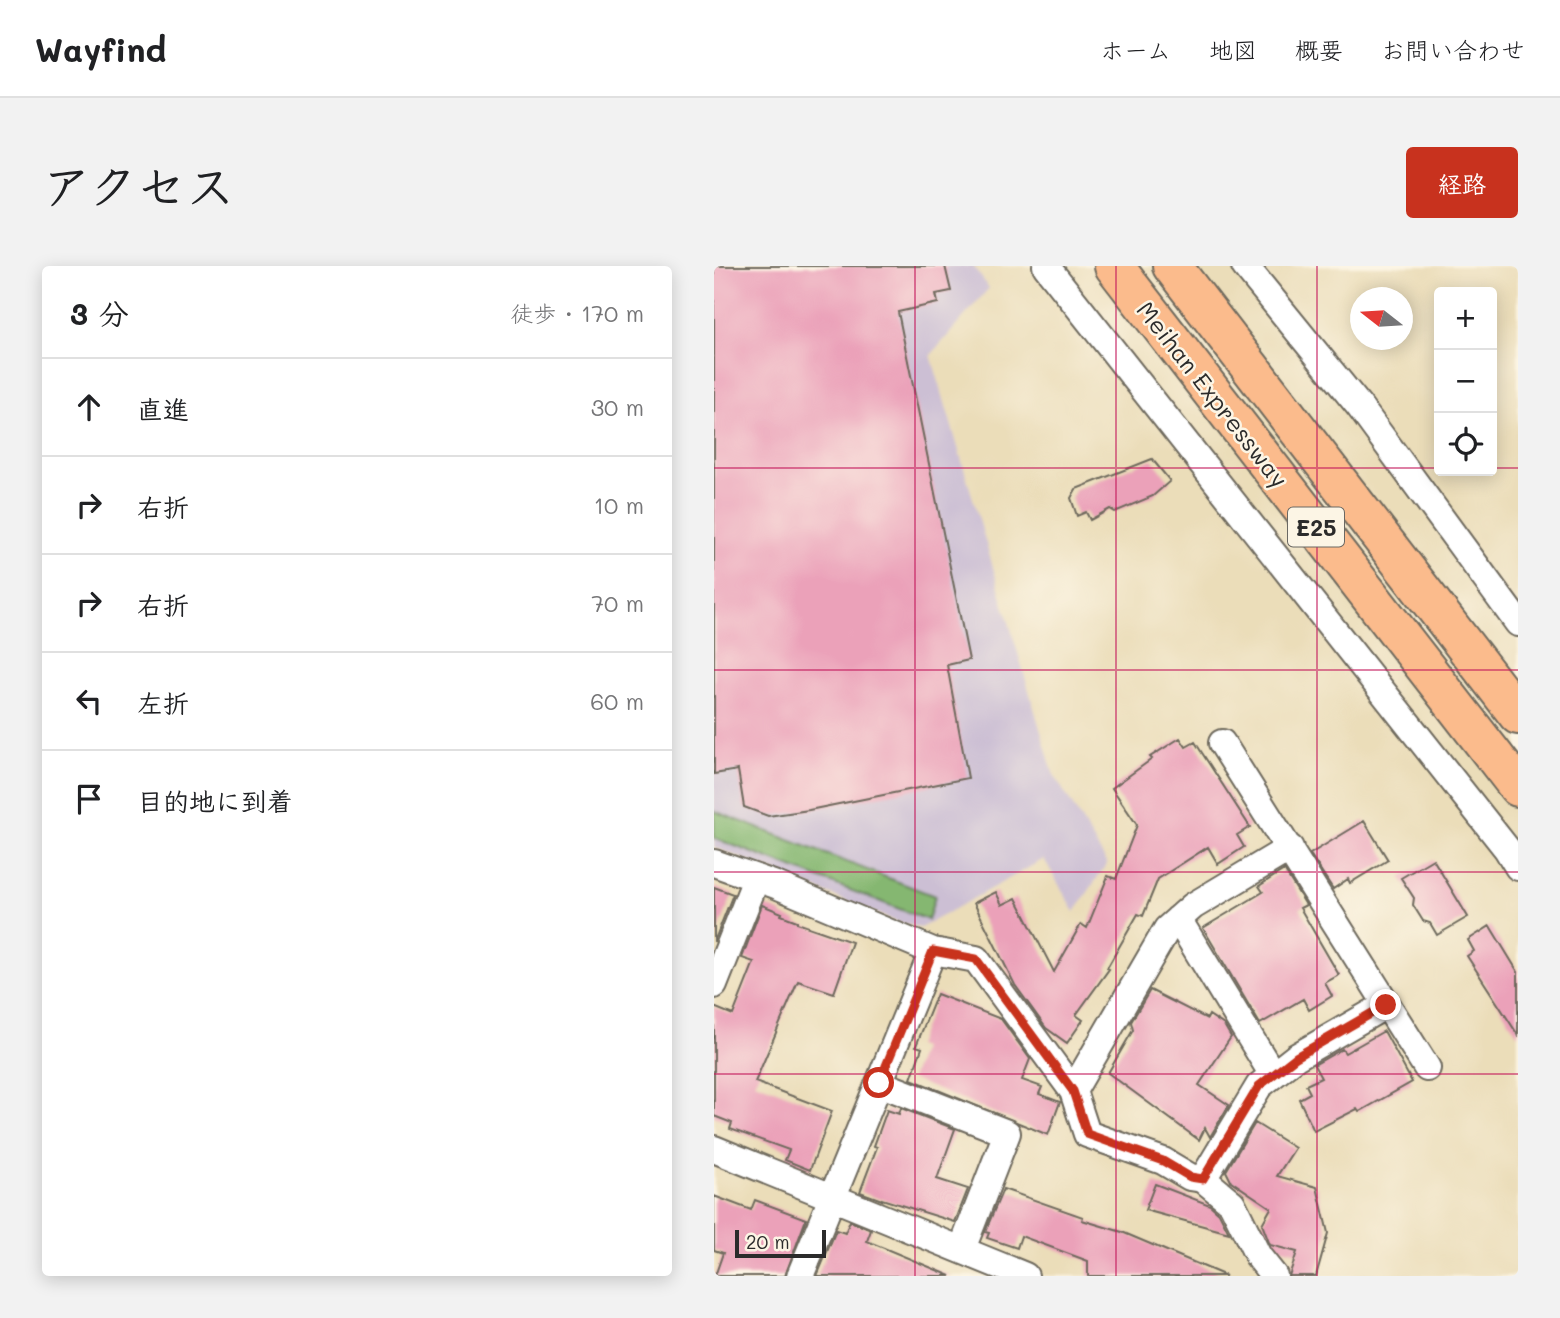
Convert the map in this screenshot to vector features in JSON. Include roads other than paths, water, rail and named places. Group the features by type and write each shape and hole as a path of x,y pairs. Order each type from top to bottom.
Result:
{"highway":[{"name":"Meihan Expressway","path":"1114,266 1518,787"},
{"name":"Meihan Expressway","path":"1172,266 1518,715"}],"street":[{"path":"1046,266 1507,849 1518,867"},
{"path":"1245,266 1359,406 1518,623"},
{"path":"1222,743 1427,1068"},
{"path":"1073,1091 1167,929 1193,906 1290,848"},
{"path":"714,863 776,885 933,951 976,959 1073,1091 1087,1134 1163,1161 1190,1177 1203,1179 1232,1203 1258,1256 1274,1276"},
{"path":"714,985 756,879"},
{"path":"1178,919 1273,1075"},
{"path":"800,1276 933,951"},
{"path":"1203,1179 1259,1086 1296,1057 1386,1005"},
{"path":"879,1083 1007,1133 962,1249"},
{"path":"714,1149 1023,1276"}]}
